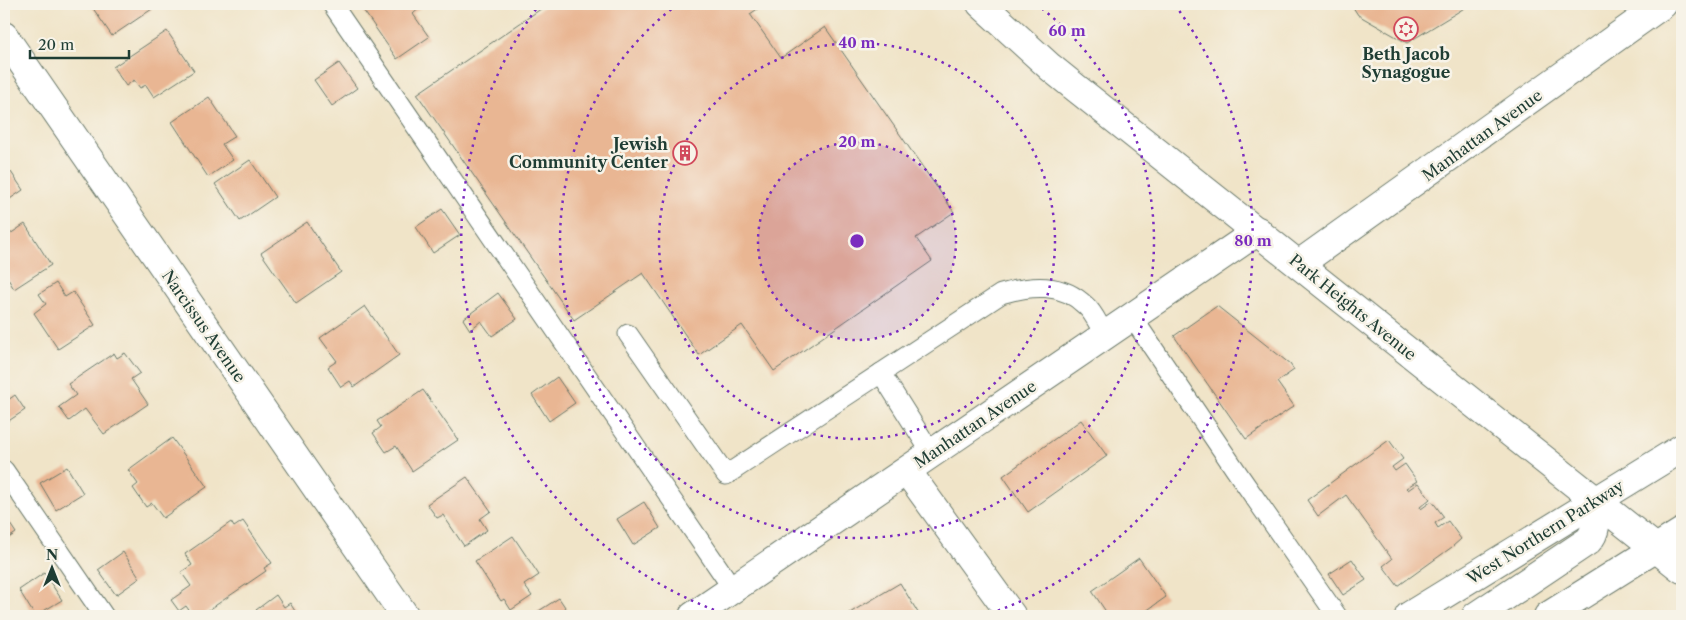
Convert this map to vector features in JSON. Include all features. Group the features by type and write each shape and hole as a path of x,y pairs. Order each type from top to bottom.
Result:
{"street":[{"name":"Park Heights Avenue","path":"981,4 1050,66 1682,569"},
{"name":"Manhattan Avenue","path":"1299,264 1663,4"},
{"name":"Narcissus Avenue","path":"4,36 405,616"},
{"name":"Manhattan Avenue","path":"693,616 1258,231"},
{"name":"West Northern Parkway","path":"1409,616 1682,448"},
{"path":"907,471 1012,616"},
{"path":"1476,616 1588,542 1593,536 1595,527 1596,500"},
{"path":"1548,616 1682,532"}],"lane":[{"path":"332,4 733,589"},
{"path":"628,334 726,475 1002,294 1022,288 1043,286 1068,292 1087,306 1106,335"},
{"path":"1132,318 1337,616"},
{"path":"881,373 932,454"},
{"path":"4,470 104,616"}],"building":[{"path":"90,4 148,4 152,9 112,36"},
{"path":"359,4 424,4 413,14 429,37 397,59"},
{"name":"Jewish Community Center","path":"548,4 765,4 750,14 781,58 825,27 954,212 916,238 932,261 774,371 742,325 699,355 643,273 574,320 417,94"},
{"name":"Beth Jacob Synagogue","path":"1351,4 1471,4 1407,43 1358,15"},
{"path":"167,31 194,71 154,97 146,85 140,88 134,80 126,86 113,67"},
{"path":"339,63 357,88 332,106 314,80"},
{"path":"209,97 235,136 222,144 233,160 208,177 172,122"},
{"path":"250,160 275,197 240,221 215,184"},
{"path":"11,172 23,190 4,203 4,177"},
{"path":"442,209 460,235 433,253 416,227"},
{"path":"307,222 341,272 296,303 261,253"},
{"path":"25,224 51,265 14,289 4,272 4,238"},
{"path":"56,283 65,297 73,292 95,325 58,349 34,313 46,304 39,294"},
{"path":"498,293 517,319 492,336 481,321 470,330 463,319"},
{"path":"365,306 399,355 354,387 350,381 341,387 328,367 337,361 320,338"},
{"path":"1217,306 1290,364 1294,370 1277,382 1294,406 1246,439 1174,336"},
{"path":"114,353 117,358 125,353 140,373 131,379 148,404 104,434 85,409 69,421 59,407 76,395 68,384"},
{"path":"557,377 575,403 549,421 532,395"},
{"path":"423,390 458,440 412,471 396,446 386,452 373,433 381,427 377,421"},
{"path":"15,395 25,410 4,424 4,403"},
{"path":"1081,420 1107,456 1028,512 1003,476"},
{"path":"172,438 207,487 163,518 152,503 146,507 133,488 138,484 128,470"},
{"path":"1389,440 1403,459 1392,467 1395,471 1405,464 1417,481 1406,488 1408,490 1418,483 1430,499 1420,507 1421,509 1432,501 1444,517 1435,523 1438,528 1448,521 1461,539 1398,586 1383,566 1392,559 1346,495 1318,516 1307,500"},
{"path":"67,467 83,493 56,510 40,483"},
{"path":"467,477 491,511 480,519 487,530 464,546 443,515 437,518 427,504"},
{"path":"644,502 660,528 633,545 617,519"},
{"path":"4,515 16,533 4,541"},
{"path":"243,521 272,563 264,568 266,571 200,616 193,616 186,606 179,611 171,600 191,586 181,572 192,565 185,554 231,522 234,527"},
{"path":"513,536 539,575 524,585 532,596 511,610 504,599 501,601 475,561"},
{"path":"123,552 140,578 116,595 98,570"},
{"path":"1139,558 1166,597 1139,616 1109,616 1092,591"},
{"path":"1352,559 1366,580 1343,595 1329,574"},
{"path":"44,573 62,600 35,616 19,590"},
{"path":"900,583 920,616 849,616 848,614"},
{"path":"276,595 284,607 290,603 298,616 261,616 256,610"},
{"path":"559,598 571,616 531,616"}],"place":[{"name":"Beth Jacob Synagogue","path":"1406,29"},
{"name":"Jewish Community Center","path":"685,153"}]}
